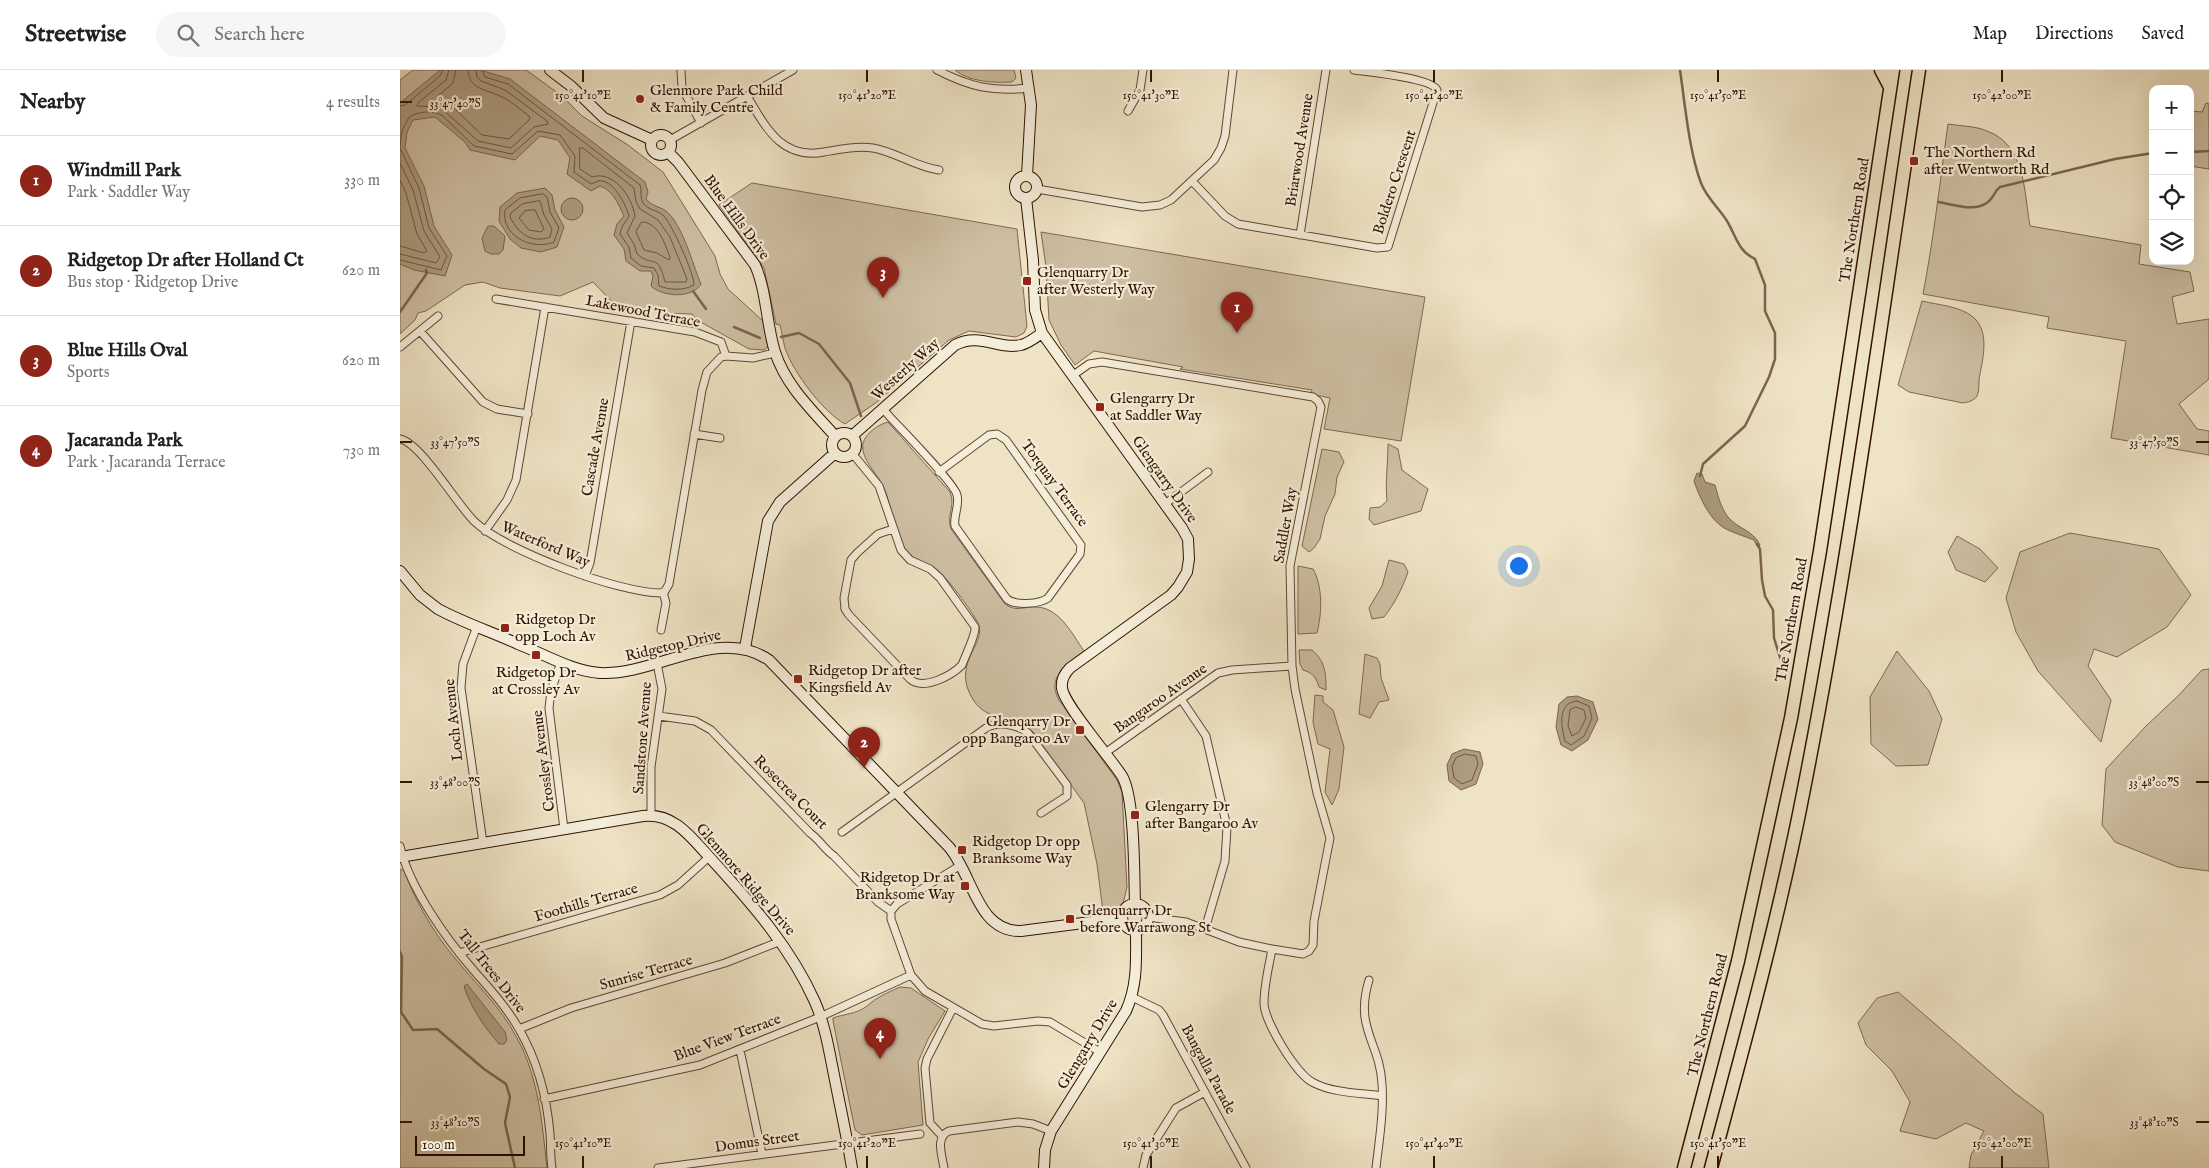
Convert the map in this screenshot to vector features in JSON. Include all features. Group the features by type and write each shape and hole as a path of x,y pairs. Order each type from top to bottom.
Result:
{"highway":[{"path":"1881,70 1890,87"},
{"name":"The Northern Road","path":"1684,1168 1738,961 1790,718 1820,551 1893,70"},
{"path":"1712,1168 1765,967 1816,726 1848,540 1919,70"}],"street":[{"path":"550,70 571,86 604,118 652,140"},
{"path":"682,70 682,88 701,123"},
{"path":"670,140 793,70"},
{"path":"1026,70 1031,128 1027,176"},
{"path":"1128,110 1140,90 1143,70"},
{"path":"1037,189 1149,207 1171,200 1214,160 1223,145 1233,70"},
{"name":"Briarwood Avenue","path":"1300,235 1326,70"},
{"name":"Boldero Crescent","path":"1192,181 1232,220 1248,226 1386,248 1390,243 1437,90 1432,84 1421,81 1358,70"},
{"path":"942,71 959,82 982,88 1008,90 1029,88"},
{"path":"747,96 770,132 792,149 812,153 846,148 869,148 891,152 938,170"},
{"path":"660,135 670,140 671,147 668,152 662,155 654,152 651,147 652,140 660,135"},
{"name":"Blue Hills Drive","path":"668,152 678,162 754,265 760,276 775,353 783,372 796,392 836,436"},
{"path":"1027,176 1036,182 1037,189 1034,194 1026,198 1020,196 1015,186 1017,180 1027,176"},
{"name":"Glengarry Drive","path":"1026,198 1033,260 1035,310 1042,333 1188,539 1190,559 1184,578 1171,595 1070,668 1062,682 1066,699 1122,776 1129,795 1135,904"},
{"name":"Lakewood Terrace","path":"496,299 695,332 721,342 726,356"},
{"path":"485,531 505,504 515,484 545,307"},
{"path":"400,347 438,316"},
{"name":"Cascade Avenue","path":"585,576 590,563 630,321"},
{"path":"420,331 483,402 497,409 528,414"},
{"name":"Westerly Way","path":"852,436 959,343 975,339 1017,346 1027,343 1042,333"},
{"path":"661,630 666,603 663,592 668,584 704,381 714,362 726,356 753,358 775,353"},
{"name":"Saddler Way","path":"1072,376 1089,364 1102,362 1309,397 1318,401 1321,409 1291,560 1292,666 1317,793 1330,838 1314,920 1312,947 1306,953 1272,949"},
{"name":"Torquay Terrace","path":"883,409 939,472 954,487 958,495 954,519 957,529 1007,599 1018,604 1042,602 1048,598 1080,554 1081,546 1078,539 1006,440 1000,435 989,435 939,472"},
{"path":"842,433 852,436 855,446 852,452 846,456 835,452 832,442 836,436 842,433"},
{"path":"694,434 720,438"},
{"name":"Waterford Way","path":"400,438 413,446 469,516 485,531 506,543 608,584 663,592"},
{"path":"745,648 768,522 780,502 835,452"},
{"path":"852,452 878,483 898,544 906,556 913,562 930,569 940,578 976,629 975,636 967,649 962,665 927,684 918,684 910,680 849,615 844,606 849,566 853,558 878,534 893,529"},
{"path":"1165,504 1208,472"},
{"name":"Ridgetop Drive","path":"400,571 416,590 434,606 561,662 587,671 606,673 625,671 717,648 745,648 769,660 949,847 961,865 986,914 994,924 1004,929 1021,931 1122,918"},
{"name":"Loch Avenue","path":"477,626 463,664 461,688 483,843"},
{"name":"Crossley Avenue","path":"561,662 551,691 549,708 564,830"},
{"name":"Sandstone Avenue","path":"651,815 652,767 662,689 657,663"},
{"name":"Bangaroo Avenue","path":"1105,753 1218,673 1232,670 1292,666"},
{"path":"1181,699 1206,736 1227,827 1225,861 1205,929"},
{"name":"Rosecrea Court","path":"658,716 695,721 711,730 819,840 826,850 878,902 891,911"},
{"path":"842,832 994,724 1021,728 1028,733 1067,787 1068,794 1065,798 1041,814"},
{"name":"Glenmore Ridge Drive","path":"401,857 651,815 667,818 674,822 736,886 781,941 801,973 820,1017 852,1168"},
{"name":"Tall Trees Drive","path":"400,846 401,857 428,907 459,954 496,996 519,1029 535,1064 544,1099 550,1135 552,1168"},
{"name":"Foothills Terrace","path":"459,954 660,895 678,885 709,856"},
{"path":"961,865 897,904 891,911 891,919 911,975 923,989 978,1022 990,1026 1038,1021 1050,1022 1100,1052"},
{"path":"1135,904 1144,908 1148,917 1143,927 1136,930 1126,927 1122,918 1125,908 1135,904"},
{"path":"1148,917 1183,921 1239,942 1272,949 1264,998 1265,1011 1297,1069 1306,1079 1319,1086 1382,1096"},
{"name":"Glengarry Drive","path":"1044,1168 1045,1150 1051,1131 1126,1011 1132,998 1136,969 1136,930"},
{"name":"Sunrise Terrace","path":"519,1029 571,1008 725,963 781,941"},
{"name":"Blue View Terrace","path":"544,1099 700,1065 820,1017 911,975"},
{"path":"1369,980 1364,1000 1364,1014 1367,1032 1381,1071 1382,1096 1376,1168"},
{"name":"Bangalla Parade","path":"1132,998 1159,1010 1163,1015 1246,1168"},
{"path":"942,1136 930,1123 925,1068 930,1050 953,1008"},
{"path":"740,1050 762,1154"},
{"path":"1143,1168 1146,1155 1176,1108 1205,1092"},
{"path":"944,1168 940,1145 942,1136 951,1130 1018,1122 1033,1124 1051,1131"},
{"name":"Domus Street","path":"658,1168 920,1134"}],"shaded area":[{"path":"413,70 526,70 562,96 582,116 628,145 663,172 715,256 720,274 728,289 763,321 768,347 764,350 749,349 697,320 692,314 659,313 648,309 629,309 613,303 593,282 560,296 500,288 483,282 465,285 426,311 418,313 415,320 400,334 400,80"},
{"path":"955,70 1014,70 1016,78 1012,82 982,81 967,77"},
{"path":"2206,103 2209,104 2209,169 2194,167 2194,111 2202,112"},
{"path":"1948,124 1983,129 2000,138 2009,147 2021,171 2030,226 2141,245 2139,264 2190,272 2194,291 2172,297 2177,324 2209,319 2209,379 2179,404 2197,429 2209,431 2209,455 2111,438 2126,341 2047,328 2049,317 1923,294 1934,230"},
{"path":"752,183 1017,229 1027,326 1024,333 1016,337 969,331 949,340 877,402 845,424 818,401 789,358 780,325 776,324 764,268 719,205"},
{"path":"1041,232 1425,297 1401,441 1324,429 1330,398 1311,394 1312,390 1180,369 1183,367 1094,351 1075,365 1061,345 1049,320 1046,267"},
{"path":"1922,301 1962,310 1979,323 1984,339 1983,356 1978,393 1976,398 1969,402 1963,403 1909,392 1898,385"},
{"path":"888,422 950,492 952,497 951,529 1005,604 1016,608 1034,607 1051,611 1064,622 1084,651 1060,672 1055,684 1056,692 1059,700 1117,780 1122,792 1127,887 1122,908 1103,912 1097,864 1084,803 1033,732 1018,723 994,716 980,708 967,688 965,676 970,656 980,631 978,623 959,594 940,573 907,552 896,529 884,488 864,455 863,443 867,436 877,427"},
{"path":"1388,444 1398,449 1402,470 1428,489 1421,511 1374,525 1369,519 1370,508 1380,507 1387,501"},
{"path":"1322,449 1339,452 1344,462 1337,477 1335,494 1325,516 1320,539 1309,552 1302,546"},
{"path":"2070,533 2159,549 2191,595 2167,627 2117,657 2094,649 2088,666 2111,700 2101,742 2038,671 2016,632 2006,598 2020,552"},
{"path":"1957,536 1980,549 1998,568 1985,582 1956,570 1948,552"},
{"path":"1389,560 1404,564 1408,572 1398,596 1384,617 1372,619 1369,608 1382,586"},
{"path":"1298,566 1313,569 1319,584 1321,609 1317,633 1298,634"},
{"path":"1299,650 1312,650 1320,658 1325,673 1326,690 1319,687 1312,674 1303,670 1300,664"},
{"path":"1897,651 1929,691 1942,719 1928,765 1896,766 1871,744 1870,697"},
{"path":"1365,654 1377,658 1380,664 1381,678 1389,700 1379,702 1370,718 1359,714"},
{"path":"2209,669 2209,871 2178,867 2115,842 2102,825 2106,769 2202,670"},
{"path":"1315,695 1323,696 1323,702 1333,710 1344,747 1339,789 1332,805 1325,792 1330,749 1318,744 1313,722"},
{"path":"400,869 404,871 432,927 454,957 496,1006 517,1038 535,1085 547,1168 400,1168"},
{"path":"900,987 911,988 945,1011 928,1039 918,1062 923,1125 862,1135 855,1130 833,1018 859,1011 878,998"},
{"path":"1898,992 2015,1093 2043,1114 2049,1168 1969,1168 1971,1155 1984,1131 1966,1123 1936,1139 1900,1131 1910,1102 1892,1071 1866,1045 1858,1023 1877,998"}],"water":[{"path":"440,70 480,70 510,79 645,182 648,192 646,199 666,211 672,217 682,235 701,284 697,289 677,295 656,290 651,286 653,276 651,271 640,271 626,261 624,249 614,235 617,224 624,216 617,203 605,188 600,186 591,191 567,174 570,158 558,140 540,136 515,160 470,150 465,142 435,117 413,120 407,132 405,148 424,186 434,226 452,255 445,276 414,270 400,264 400,103"},
{"path":"545,188 552,195 555,210 564,227 557,247 541,252 521,248 510,239 499,221 500,207 517,193"},
{"path":"568,198 576,198 583,205 583,213 576,220 568,220 561,213 561,205"},
{"path":"488,226 494,226 505,236 503,250 499,254 491,254 485,251 482,238"},
{"path":"1697,473 1702,474 1705,482 1715,485 1728,517 1753,536 1760,545 1757,546 1754,540 1724,528 1714,519 1705,507 1696,487 1694,481"},
{"path":"1577,696 1593,702 1598,719 1588,740 1572,751 1561,745 1556,727 1559,704 1567,697"},
{"path":"1464,749 1480,752 1483,764 1476,784 1461,790 1449,781 1447,765 1452,754"},
{"path":"467,984 505,1032 507,1040 504,1044 499,1044 478,1017 464,986"}],"waterway":[{"path":"1680,70 1690,142 1701,183 1706,193 1727,221 1738,243 1749,256 1755,259 1765,285 1765,311 1775,333 1775,359 1769,377 1745,426 1703,464 1700,476"},
{"path":"2194,152 2209,151"},
{"path":"1938,202 1964,207 1977,207 1990,200 2000,187 2115,159 2149,154"},
{"path":"400,312 427,273 426,270"},
{"path":"693,291 706,309"},
{"path":"734,327 760,338"},
{"path":"781,337 799,333 819,344 850,383 861,416"},
{"path":"1757,544 1760,549 1765,596 1773,610 1774,638 1784,670"},
{"path":"400,952 402,957 401,1012 413,1030 437,1029 484,1069 506,1084 510,1097 505,1123 515,1168"}],"place":[{"name":"Glenmore Park Child & Family Centre","path":"640,99"},
{"name":"The Northern Rd after Wentworth Rd","path":"1914,161"},
{"name":"Glenquarry Dr after Westerly Way","path":"1027,281"},
{"name":"Blue Hills Oval","path":"883,298"},
{"name":"Windmill Park","path":"1237,333"},
{"name":"Glengarry Dr at Saddler Way","path":"1100,407"},
{"name":"Ridgetop Dr opp Loch Av","path":"505,628"},
{"name":"Ridgetop Dr at Crossley Av","path":"536,655"},
{"name":"Ridgetop Dr after Kingsfield Av","path":"798,679"},
{"name":"Glenqarry Dr opp Bangaroo Av","path":"1080,730"},
{"name":"Ridgetop Dr after Holland Ct","path":"864,768"},
{"name":"Glengarry Dr after Bangaroo Av","path":"1135,815"},
{"name":"Ridgetop Dr opp Branksome Way","path":"962,850"},
{"name":"Ridgetop Dr at Branksome Way","path":"965,886"},
{"name":"Glenquarry Dr before Warrawong St","path":"1070,919"},
{"name":"Jacaranda Park","path":"880,1059"}]}
